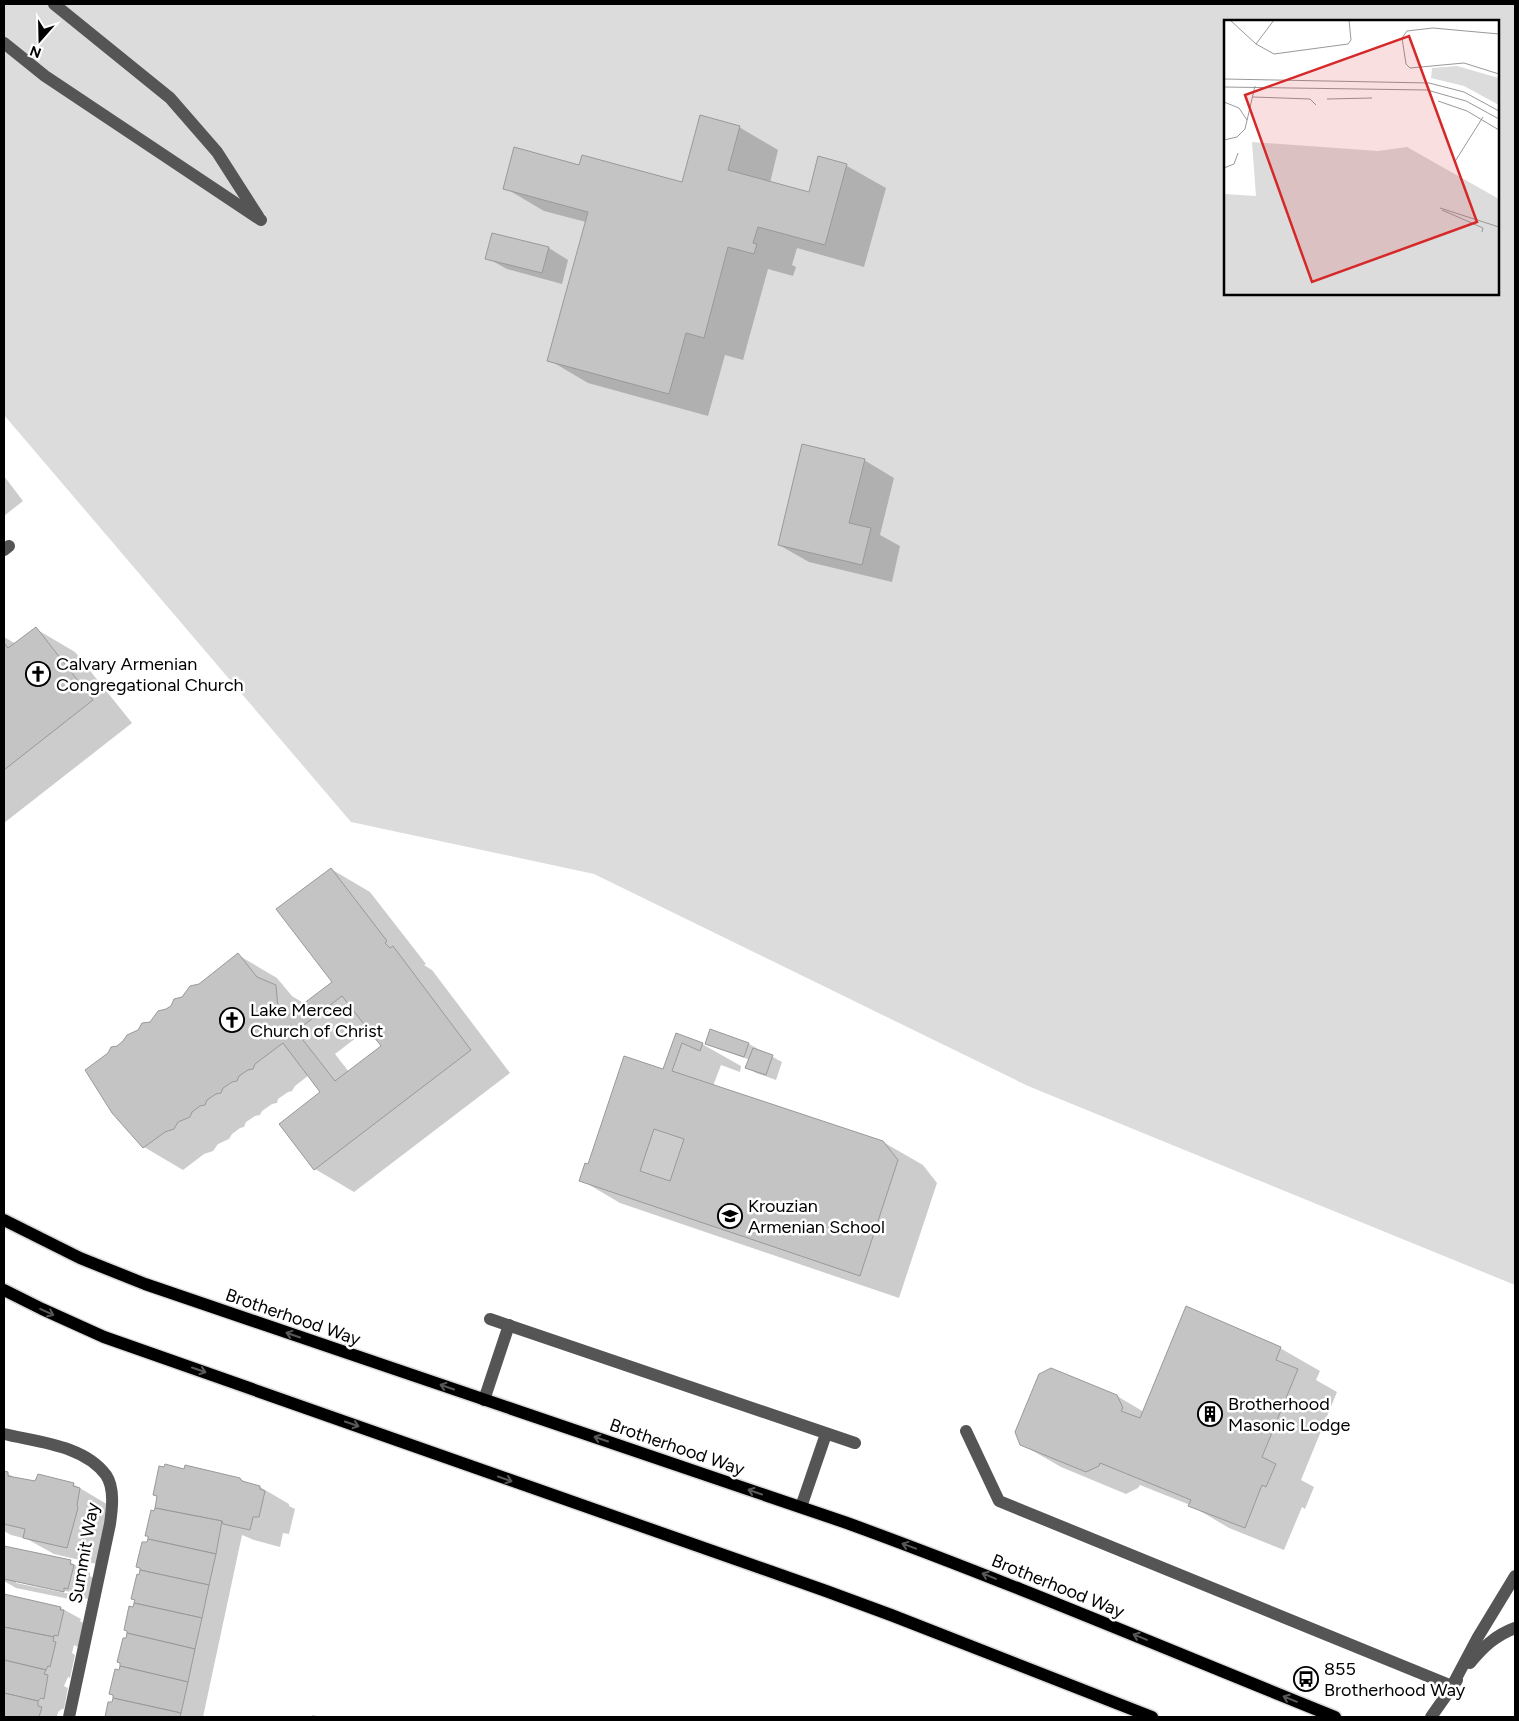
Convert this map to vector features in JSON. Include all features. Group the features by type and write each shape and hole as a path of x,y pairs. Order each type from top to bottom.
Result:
{"main road":[{"name":"Brotherhood Way","path":"4,1220 80,1258 145,1284 801,1507 964,1566 1335,1717"},
{"path":"4,1290 104,1336 845,1598 1152,1717"}],"street":[{"path":"4,43 45,76 261,220 217,152 170,98 54,4"},
{"path":"490,1319 855,1443"},
{"path":"484,1400 509,1325"},
{"path":"966,1431 999,1501 1452,1686"},
{"name":"Summit Way","path":"4,1434 66,1449 88,1459 106,1476 112,1498 110,1524 69,1717"},
{"path":"801,1507 826,1434"},
{"path":"1452,1686 1478,1637 1515,1576"},
{"path":"1431,1717 1452,1686 1488,1643 1515,1628"}],"shaded area":[{"path":"4,4 1515,4 1515,1285 1028,1086 594,874 351,822 4,415"}],"building":[{"path":"700,115 740,126 728,170 809,192 818,156 847,164 825,245 758,227 753,243 757,244 754,254 728,247 704,338 686,333 669,394 547,361 588,212 503,189 514,147 579,165 582,155 682,182"},
{"path":"492,233 549,247 542,273 485,259"},
{"path":"802,444 865,459 849,523 871,528 862,565 778,545"},
{"name":"Calvary Armenian Congregational Church","path":"36,627 93,700 4,770 4,643 8,648"},
{"name":"Lake Merced Church of Christ","path":"331,868 387,941 385,943 390,948 393,946 471,1050 314,1170 279,1124 320,1092 283,1043 255,1064 253,1069 239,1076 237,1081 223,1088 221,1093 207,1100 205,1105 192,1112 190,1117 178,1122 174,1129 165,1132 143,1148 112,1113 85,1070 108,1053 111,1047 117,1046 127,1035 138,1030 142,1023 150,1022 158,1011 171,1006 174,999 182,997 190,986 199,984 238,953 257,977 276,985 278,1008 286,1017 332,982 276,909","holes":["342,996 381,1046 335,1081 296,1031"]},
{"path":"710,1029 749,1043 744,1057 705,1044"},
{"path":"676,1033 703,1043 700,1051 682,1043 672,1071 883,1141 898,1160 860,1276 579,1181 585,1163 588,1164 624,1056 663,1069","holes":["654,1129 684,1139 670,1181 640,1171"]},
{"path":"753,1048 773,1055 766,1075 745,1068"},
{"name":"Brotherhood Masonic Lodge","path":"1186,1306 1281,1347 1276,1360 1298,1369 1262,1457 1276,1464 1266,1487 1262,1485 1245,1528 1188,1506 1191,1500 1100,1463 1099,1466 1086,1472 1020,1445 1015,1432 1039,1374 1051,1368 1117,1395 1123,1408 1121,1411 1140,1418"},
{"path":"165,1464 184,1469 185,1465 240,1478 242,1481 260,1486 260,1489 265,1491 259,1517 253,1517 250,1530 223,1524 222,1521 155,1508 157,1496 153,1495 159,1466 164,1467"},
{"path":"4,1471 8,1472 8,1476 35,1481 38,1474 74,1483 73,1486 80,1488 78,1508 67,1548 23,1538 25,1529 4,1524"},
{"path":"155,1508 222,1521 216,1554 148,1539 148,1536 145,1536 151,1510 154,1511"},
{"path":"148,1539 216,1554 209,1585 140,1570 140,1568 136,1567 142,1542 147,1542"},
{"path":"4,1546 71,1560 70,1564 74,1565 68,1589 64,1588 64,1592 4,1579"},
{"path":"140,1570 209,1585 202,1618 134,1603 135,1600 131,1599 137,1574 139,1575"},
{"path":"4,1594 61,1607 60,1610 64,1610 58,1636 54,1635 54,1637 4,1627"},
{"path":"134,1603 202,1618 195,1649 127,1633 124,1630 129,1606 133,1607"},
{"path":"4,1627 54,1637 53,1641 56,1642 50,1667 48,1666 46,1670 4,1660"},
{"path":"127,1633 195,1649 188,1682 120,1666 120,1663 117,1662 123,1638 126,1638"},
{"path":"4,1660 46,1670 44,1674 48,1675 44,1699 41,1698 38,1701 4,1693"},
{"path":"120,1666 188,1682 181,1713 113,1698 113,1695 109,1694 115,1669 119,1670"},
{"path":"4,1693 38,1701 38,1706 42,1707 39,1717 4,1717"},
{"path":"113,1698 181,1713 180,1717 105,1717 108,1702 112,1702"}],"place":[{"name":"Calvary Armenian Congregational Church","path":"38,674"},
{"name":"Lake Merced Church of Christ","path":"232,1020"},
{"name":"Krouzian Armenian School","path":"730,1216"},
{"name":"Brotherhood Masonic Lodge","path":"1210,1414"},
{"name":"855 Brotherhood Way","path":"1306,1679"}]}
